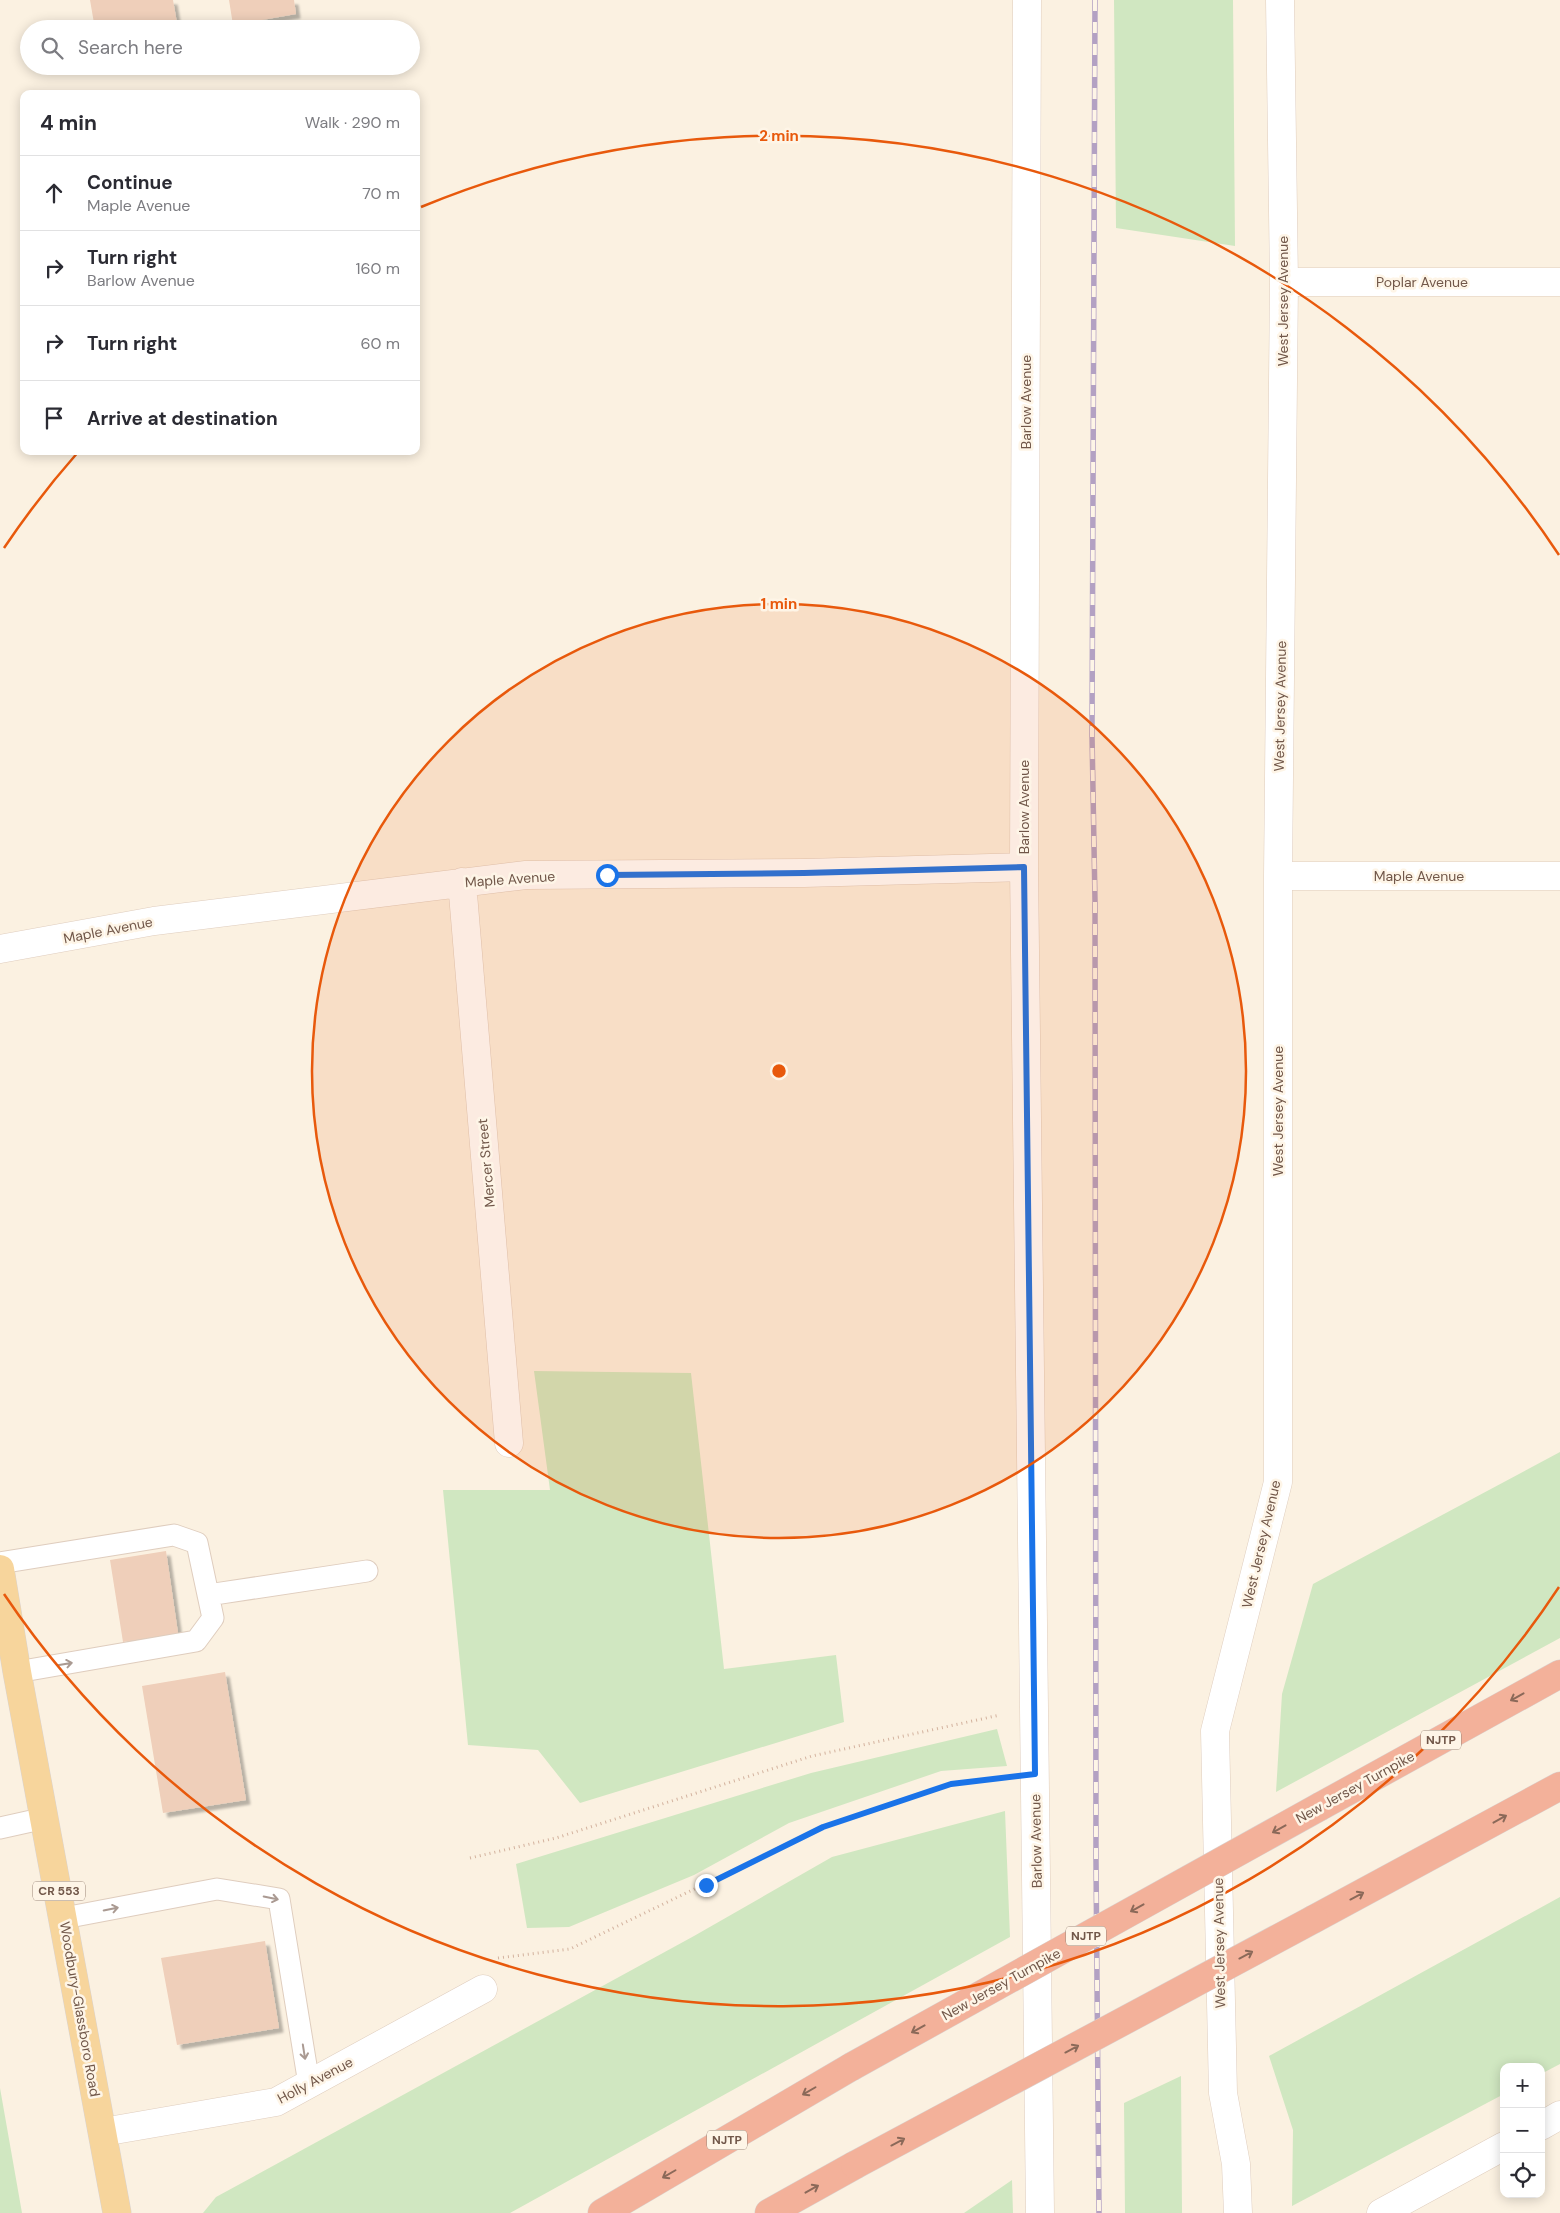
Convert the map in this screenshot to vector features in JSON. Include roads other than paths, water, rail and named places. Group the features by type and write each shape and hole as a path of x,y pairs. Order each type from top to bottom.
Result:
{"highway":[{"name":"New Jersey Turnpike","path":"602,2213 851,2067 1560,1674"},
{"path":"769,2213 1560,1786"}],"main road":[{"name":"Woodbury-Glassboro Road","path":"0,1569 17,1672 64,1918 117,2213"}],"street":[{"name":"Barlow Avenue","path":"1027,0 1024,867 1040,2213"},
{"name":"West Jersey Avenue","path":"1238,2213 1236,2164 1222,2093 1215,1730 1278,1482 1278,876 1284,282 1280,0"},
{"name":"Poplar Avenue","path":"1284,282 1560,282"},
{"name":"Maple Avenue","path":"0,949 154,921 526,875 804,873 1024,867"},
{"name":"Maple Avenue","path":"1278,876 1560,876"},
{"name":"Mercer Street","path":"462,882 509,1444"},
{"name":"Holly Avenue","path":"103,2132 276,2102 483,1989"},
{"path":"1545,2124 1560,2115"},
{"path":"1381,2213 1500,2148"}],"lane":[{"path":"0,1563 174,1535 197,1543 213,1618 196,1641 17,1672"},
{"path":"208,1595 367,1571"},
{"path":"0,1828 45,1818"},
{"path":"64,1918 217,1889 279,1899 309,2084"}],"railway":[{"path":"1095,0 1092,735 1095,901 1096,1862 1099,2213"}]}
